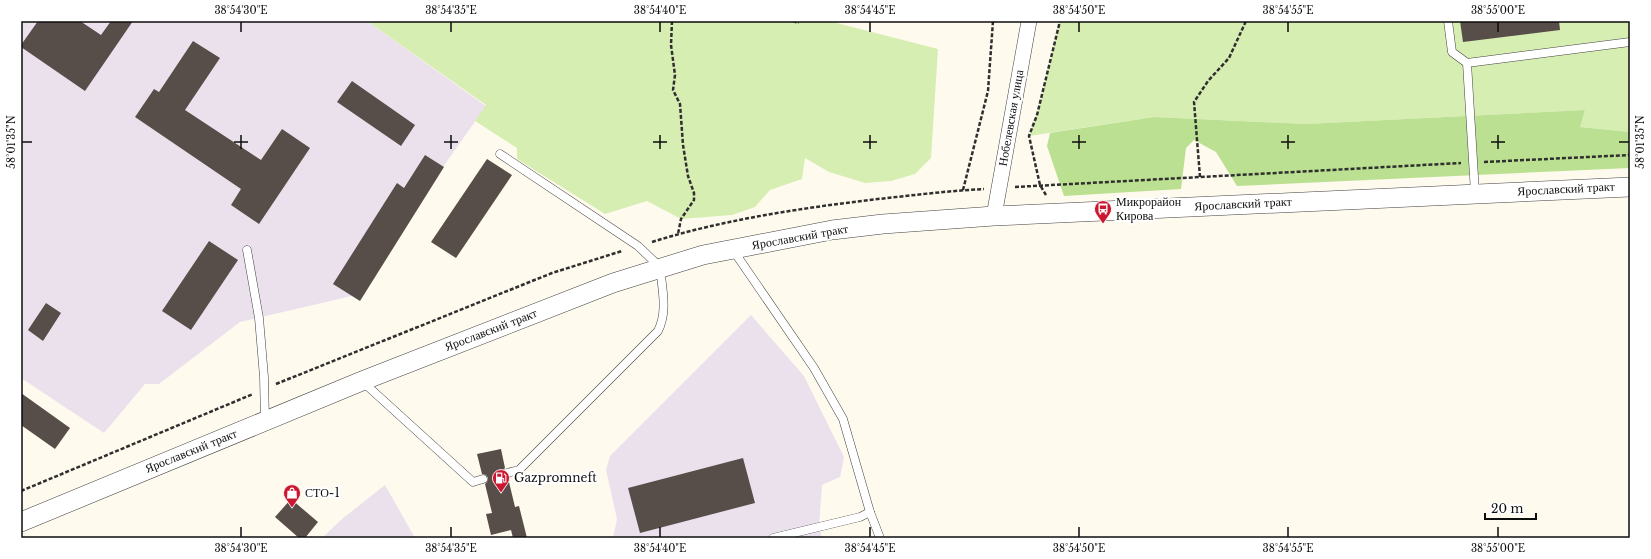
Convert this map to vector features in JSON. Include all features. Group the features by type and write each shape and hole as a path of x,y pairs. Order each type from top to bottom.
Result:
{"street":[{"name":"Нобелевская улица","path":"994,216 1029,21"},
{"name":"Ярославский тракт","path":"21,522 362,381 613,283 660,267 703,255 832,230 883,224 994,216 1630,187"}],"lane":[{"path":"1448,21 1452,52 1467,63 1630,42"},
{"path":"1467,63 1475,193"},
{"path":"500,154 638,246 660,267 664,308 663,321 658,331 519,470 507,473"},
{"path":"732,249 814,368 843,419 870,512 880,538"},
{"path":"247,250 260,318 265,421"},
{"path":"362,381 473,482 483,479"},
{"path":"773,538 860,517 870,512"}],"path":[{"path":"672,21 671,45 675,75 673,90 680,104 688,176 694,193 694,200 681,219 678,234"},
{"path":"793,21 799,23"},
{"path":"963,190 988,91 993,21"},
{"path":"1029,136 1037,115 1060,21"},
{"path":"1246,21 1229,58 1208,81 1194,102 1200,177 1630,155"}],"shaded area":[{"path":"21,21 367,21 486,106 352,296 240,322 159,384 145,384 104,433 21,378"},
{"path":"751,315 804,376 844,457 840,477 822,485 819,527 822,538 613,538 617,519 606,470 610,456"},
{"path":"385,485 415,538 322,538 342,519"}],"green space":[{"path":"367,21 829,21 938,49 931,158 915,174 891,181 865,183 829,172 805,158 802,179 770,190 755,207 732,215 681,219 647,201 605,214 517,159 517,148 475,121 486,105"},
{"path":"1060,21 1630,21 1630,132 1580,127 1585,110 1306,124 1154,117 1029,136 1037,115"},
{"path":"1585,110 1580,127 1630,132 1630,168 1237,186 1216,152 1194,140 1186,148 1181,189 1064,196 1047,146 1050,133 1154,117 1306,124"}],"building":[{"path":"38,21 80,21 101,35 111,21 133,21 85,91 21,47"},
{"path":"1460,21 1559,21 1560,30 1463,42"},
{"path":"193,41 220,58 185,110 261,160 282,129 310,148 259,224 231,205 241,189 135,117 154,89 159,92"},
{"path":"352,81 415,125 401,146 337,102"},
{"path":"425,155 444,167 360,301 333,284 397,183 404,188"},
{"path":"487,159 512,175 456,258 431,242"},
{"path":"209,241 238,260 191,330 162,311"},
{"path":"46,303 61,313 43,341 28,330"},
{"path":"21,393 70,428 55,449 21,425"},
{"path":"501,449 505,468 502,471 502,475 503,477 508,478 515,507 519,506 527,538 513,538 511,530 491,535 486,514 492,513 485,484 488,478 486,475 482,474 477,454"},
{"path":"743,458 755,503 640,533 628,488"},
{"path":"291,499 318,522 305,538 299,538 275,517"}],"place":[{"name":"Микрорайон Кирова","path":"1103,224"},
{"name":"Gazpromneft","path":"501,493"},
{"name":"СТО-1","path":"292,508"}]}
